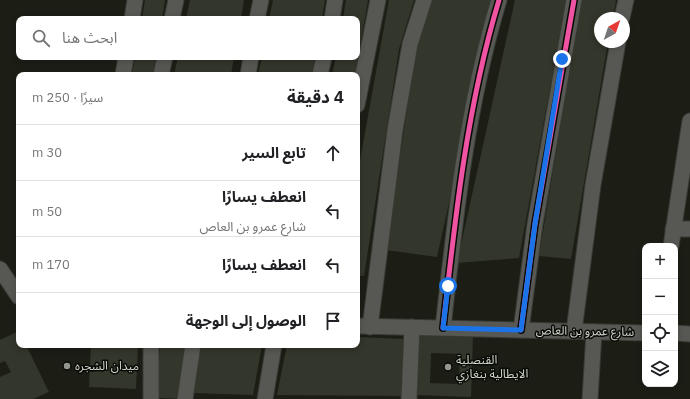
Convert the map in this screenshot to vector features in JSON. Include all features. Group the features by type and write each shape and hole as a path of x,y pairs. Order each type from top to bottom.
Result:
{"street":[{"path":"132,16 135,0"},
{"path":"173,16 176,0"},
{"path":"258,16 261,0"},
{"path":"332,16 335,0"},
{"path":"360,90 378,0"},
{"path":"364,326 410,44 424,0"},
{"path":"443,328 468,144 482,69 499,0"},
{"path":"521,330 535,224 574,0"},
{"path":"623,12 626,0"},
{"path":"574,331 593,185 617,48"},
{"path":"124,72 126,60"},
{"path":"162,72 164,60"},
{"path":"248,72 250,60"},
{"path":"321,72 323,60"},
{"path":"671,243 690,121"},
{"path":"673,229 690,229"},
{"path":"0,269 16,293"},
{"name":"شارع عمرو بن العاص","path":"364,326 642,332"},
{"path":"410,399 412,327"},
{"path":"590,399 594,332"},
{"path":"678,333 690,334"},
{"path":"151,348 151,399"},
{"path":"185,399 193,348"},
{"path":"265,399 274,348"}],"building":[{"path":"145,0 165,0 162,16 142,16"},
{"path":"190,0 244,0 241,16 187,16"},
{"path":"273,0 325,0 322,16 270,16"},
{"path":"346,0 368,0 360,46 360,16 343,16"},
{"path":"389,0 414,0 399,49 364,276 360,276 360,160"},
{"path":"431,0 494,0 437,257 386,250 417,43"},
{"path":"515,0 566,0 519,258 457,263"},
{"path":"581,0 616,0 614,12 594,12 594,48 607,48 571,259 539,256"},
{"path":"134,60 156,60 154,72 132,72"},
{"path":"177,60 234,60 232,72 175,72"},
{"path":"261,60 314,60 312,72 259,72"},
{"path":"335,60 358,60 356,72 333,72"},
{"path":"16,332 16,348 27,348 49,392 33,399 0,399 0,377 11,372 5,361 0,363 0,340"},
{"path":"417,335 473,337 471,397 416,395","holes":["431,353 460,354 459,384 430,383"]},
{"path":"360,337 403,339 402,396 277,395 286,348 360,348"},
{"path":"91,348 138,348 136,389 89,387"},
{"path":"160,348 187,348 184,399 157,398"},
{"path":"198,348 261,348 253,395 191,393"}],"cycle path":[{"path":"443,328 452,245 470,121 478,80 499,0"},
{"path":"521,330 535,224 574,0"}],"place":[{"name":"ميدان الشجره","path":"67,366"},
{"name":"القنصلية الايطالية بنغازي","path":"448,367"}],"route":[{"path":"448,286 443,328 521,330 535,224 562,59"}]}
